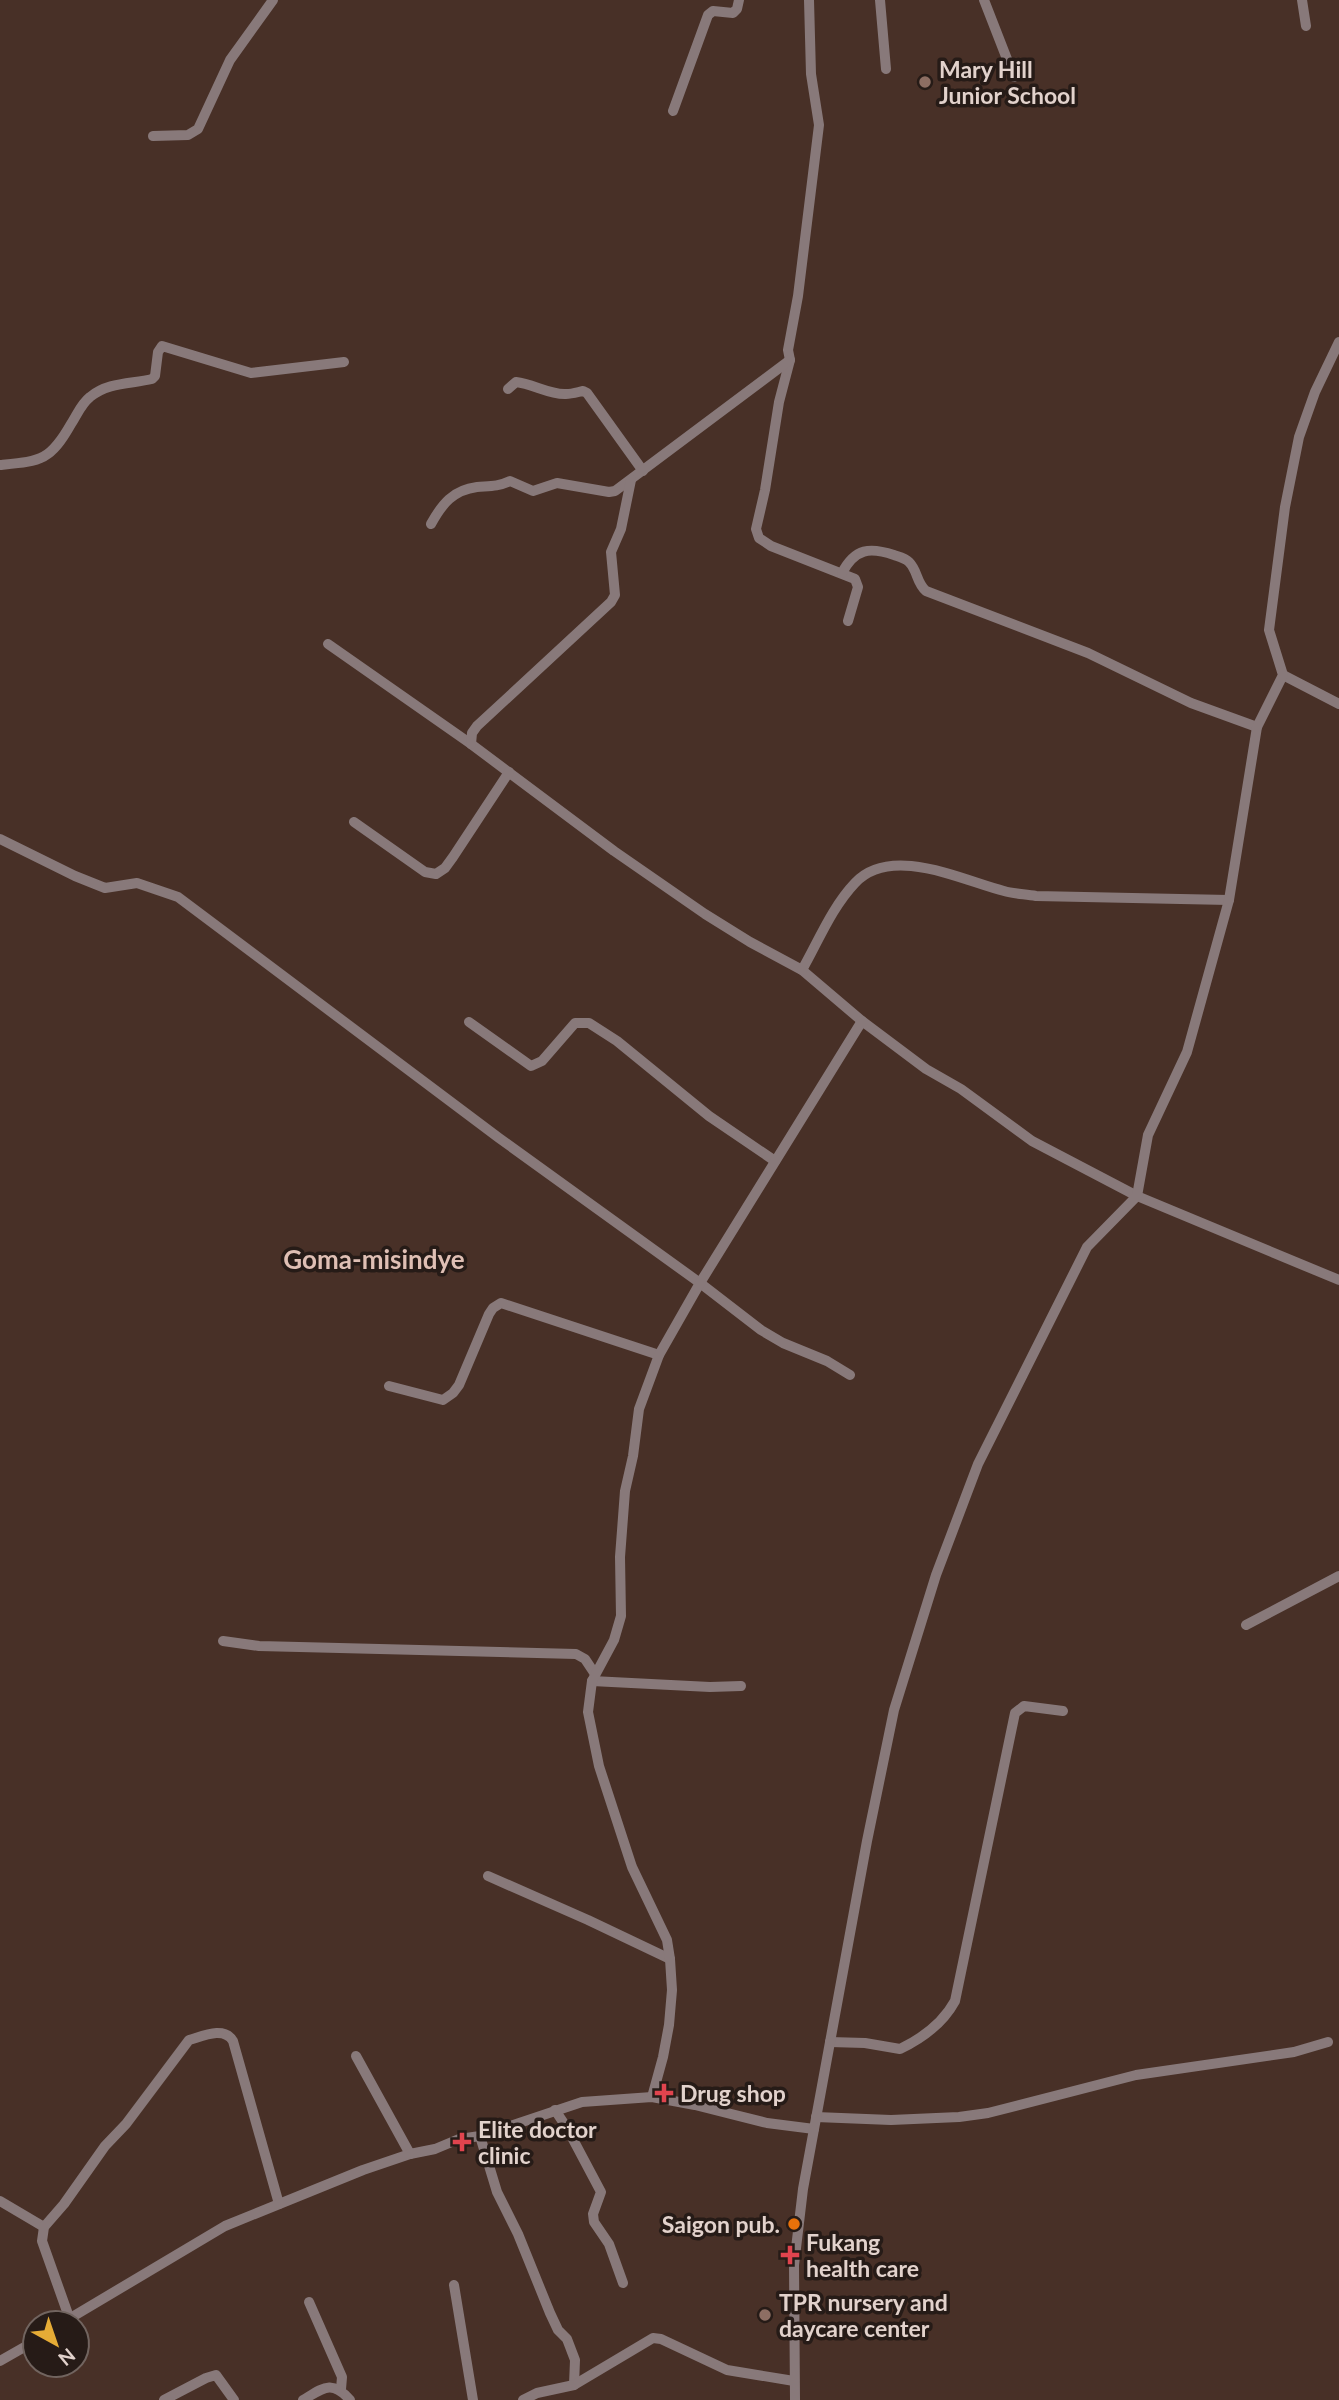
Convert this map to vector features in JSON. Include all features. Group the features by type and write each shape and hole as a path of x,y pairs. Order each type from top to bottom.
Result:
{"street":[{"path":"153,136 188,135 202,124 230,61 272,0"},
{"path":"673,111 708,15 713,11 733,13 739,0"},
{"path":"809,0 811,74 819,125 798,296 788,351 790,360 779,402 757,534 771,546 855,579 858,587 848,621"},
{"path":"880,0 886,69"},
{"path":"984,0 1014,76"},
{"path":"1302,0 1306,26"},
{"path":"795,2400 794,2265 816,2117 894,1710 951,1531 978,1464 1087,1247 1137,1195 1148,1135 1187,1052 1229,900 1257,727 1283,675 1269,630 1285,507 1299,437 1315,392 1339,342"},
{"path":"0,465 22,463 48,455 59,446 89,398 106,387 152,379 162,346 251,373 344,362"},
{"path":"431,524 450,497 474,488 496,487 510,481 533,491 557,483 609,492 619,489 790,360"},
{"path":"508,389 516,382 556,393 587,393 643,471"},
{"path":"471,744 472,733 477,726 615,595 611,552 621,529 631,480"},
{"path":"842,573 853,558 871,550 877,549 907,559 916,570 918,582 926,591 1088,653 1191,703 1257,727"},
{"path":"328,644 705,914 802,970 862,1021 926,1069 961,1089 1032,1141 1137,1195 1339,1280"},
{"path":"1283,675 1339,704"},
{"path":"354,821 425,872 436,874 445,868 453,857 509,772"},
{"path":"0,839 105,888 137,883 178,897 761,1331 827,1361 850,1375"},
{"path":"802,970 855,882 871,871 885,868 906,866 932,869 962,876 1004,892 1036,896 1229,900"},
{"path":"652,2097 669,2025 672,1990 667,1940 632,1867 599,1766 588,1712 593,1677 614,1640 621,1616 620,1557 625,1491 639,1409 659,1355 700,1283 862,1021"},
{"path":"469,1022 530,1066 542,1061 575,1023 589,1023 617,1041 709,1116 775,1161"},
{"path":"389,1386 443,1400 453,1393 459,1385 492,1308 500,1303 659,1355"},
{"path":"1246,1625 1339,1576"},
{"path":"223,1641 260,1646 576,1654 585,1659 593,1677"},
{"path":"593,1677 710,1687 741,1686"},
{"path":"830,2042 865,2043 900,2049 925,2034 949,2011 955,2001 1015,1713 1024,1706 1063,1711"},
{"path":"488,1876 670,1959"},
{"path":"63,2309 42,2241 44,2227 189,2040 214,2033 230,2035 279,2204"},
{"path":"816,2117 891,2120 988,2113 1136,2075 1294,2052 1328,2042"},
{"path":"356,2056 410,2154"},
{"path":"85,2309 225,2226 410,2154 435,2149 459,2139 480,2136 582,2102 652,2097 767,2123 814,2129"},
{"path":"555,2110 601,2192 593,2214 594,2222 609,2244 622,2283"},
{"path":"480,2136 496,2192 518,2234 558,2330 567,2339 575,2360 575,2385"},
{"path":"0,2201 44,2227"},
{"path":"454,2285 473,2400"},
{"path":"309,2302 342,2376 341,2389"},
{"path":"523,2400 537,2393 575,2385 653,2338 661,2339 727,2370 794,2381"},
{"path":"0,2361 21,2349"},
{"path":"164,2400 216,2375 234,2400"},
{"path":"303,2400 329,2387 341,2389 350,2400"}],"place":[{"name":"Mary Hill Junior School","path":"925,82"},
{"name":"Drug shop","path":"664,2093"},
{"name":"Elite doctor clinic","path":"462,2142"},
{"name":"Saigon pub.","path":"794,2224"},
{"name":"Fukang health care","path":"790,2255"},
{"name":"TPR nursery and daycare center","path":"765,2315"}],"district":[{"name":"Goma-misindye","path":"374,1259"}]}
